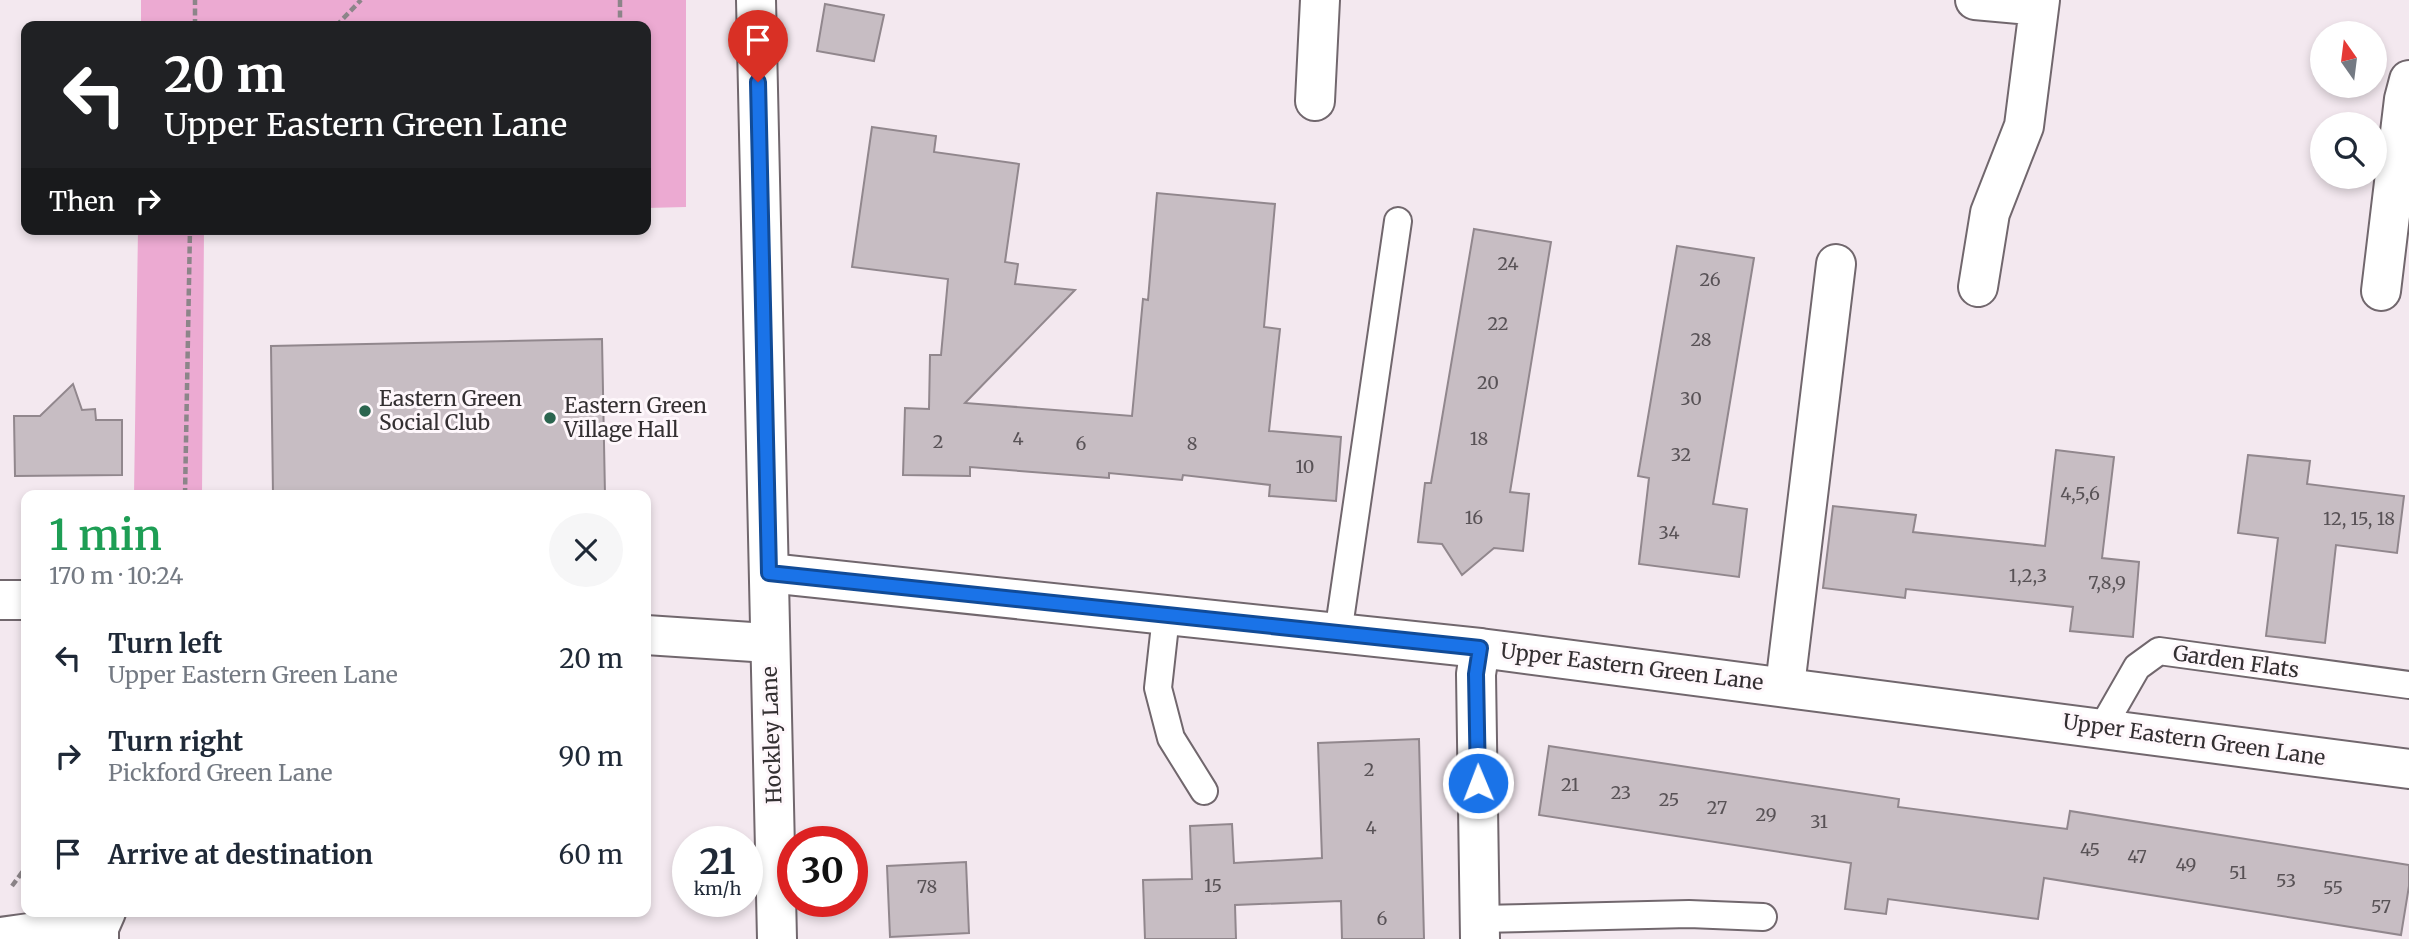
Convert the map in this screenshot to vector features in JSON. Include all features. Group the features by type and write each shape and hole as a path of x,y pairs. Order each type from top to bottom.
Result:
{"street":[{"name":"Hockley Lane","path":"756,0 777,939"},
{"path":"1315,101 1320,0"},
{"path":"1975,0 2040,3 2024,127 1990,213 1978,287"},
{"path":"2381,291 2404,99 2409,80"},
{"path":"1784,686 1836,264"},
{"name":"Upper Eastern Green Lane","path":"769,573 1480,648 2409,769"},
{"path":"0,600 21,600"},
{"path":"651,635 769,643"},
{"path":"1480,648 1476,674 1480,929"}],"lane":[{"path":"1338,634 1398,221"},
{"path":"1166,616 1158,688 1171,738 1204,791"},
{"name":"Garden Flats","path":"2102,728 2137,667 2160,651 2409,685"},
{"path":"1480,929 1689,914 1763,917"},
{"path":"0,931 29,927 101,926"}],"path":[{"path":"195,0 195,21"},
{"path":"341,21 361,0"},
{"path":"620,0 621,21"},
{"path":"185,490 190,235"}],"shaded area":[{"path":"141,0 686,0 686,207 651,208 651,21 141,21"},
{"path":"138,235 204,235 202,490 134,490"}],"building":[{"path":"825,4 884,15 874,61 817,51"},
{"path":"872,127 936,136 934,152 1019,164 1005,262 1018,264 1015,284 1075,290 965,403 1132,416 1143,299 1148,300 1157,193 1275,204 1264,327 1280,329 1269,431 1341,437 1336,501 1269,496 1270,485 1183,475 1182,480 1109,473 1109,478 970,467 970,476 903,475 905,408 929,409 930,355 941,355 948,279 852,267"},
{"path":"1474,229 1551,242 1510,492 1529,494 1523,551 1494,548 1462,575 1442,544 1418,542 1425,483 1431,483"},
{"path":"1677,246 1754,258 1713,504 1747,509 1739,577 1639,564 1649,478 1638,476"},
{"path":"602,339 605,490 273,490 271,346"},
{"path":"73,384 82,410 95,409 96,420 122,420 122,475 15,476 14,416 40,416"},
{"path":"2056,450 2114,457 2102,558 2139,562 2133,637 2070,631 2073,607 1906,589 1905,598 1823,588 1833,506 1916,515 1913,532 2045,546"},
{"path":"2248,455 2310,461 2307,484 2404,496 2397,553 2336,545 2325,643 2266,636 2278,538 2238,533"},
{"path":"1419,739 1424,939 1342,939 1341,901 1235,905 1236,939 1145,939 1143,880 1192,879 1190,826 1232,824 1234,863 1322,858 1318,743"},
{"path":"1549,746 1899,799 1898,807 2067,829 2070,811 2409,865 2409,886 2401,935 2044,878 2038,919 1888,899 1886,914 1845,909 1851,863 1539,815"},
{"path":"966,862 969,933 890,937 887,866"}],"place":[{"name":"Eastern Green Social Club","path":"365,411"},
{"name":"Eastern Green Village Hall","path":"550,418"}],"route":[{"path":"758,82 769,573 1480,648 1476,674 1478,783"}]}
